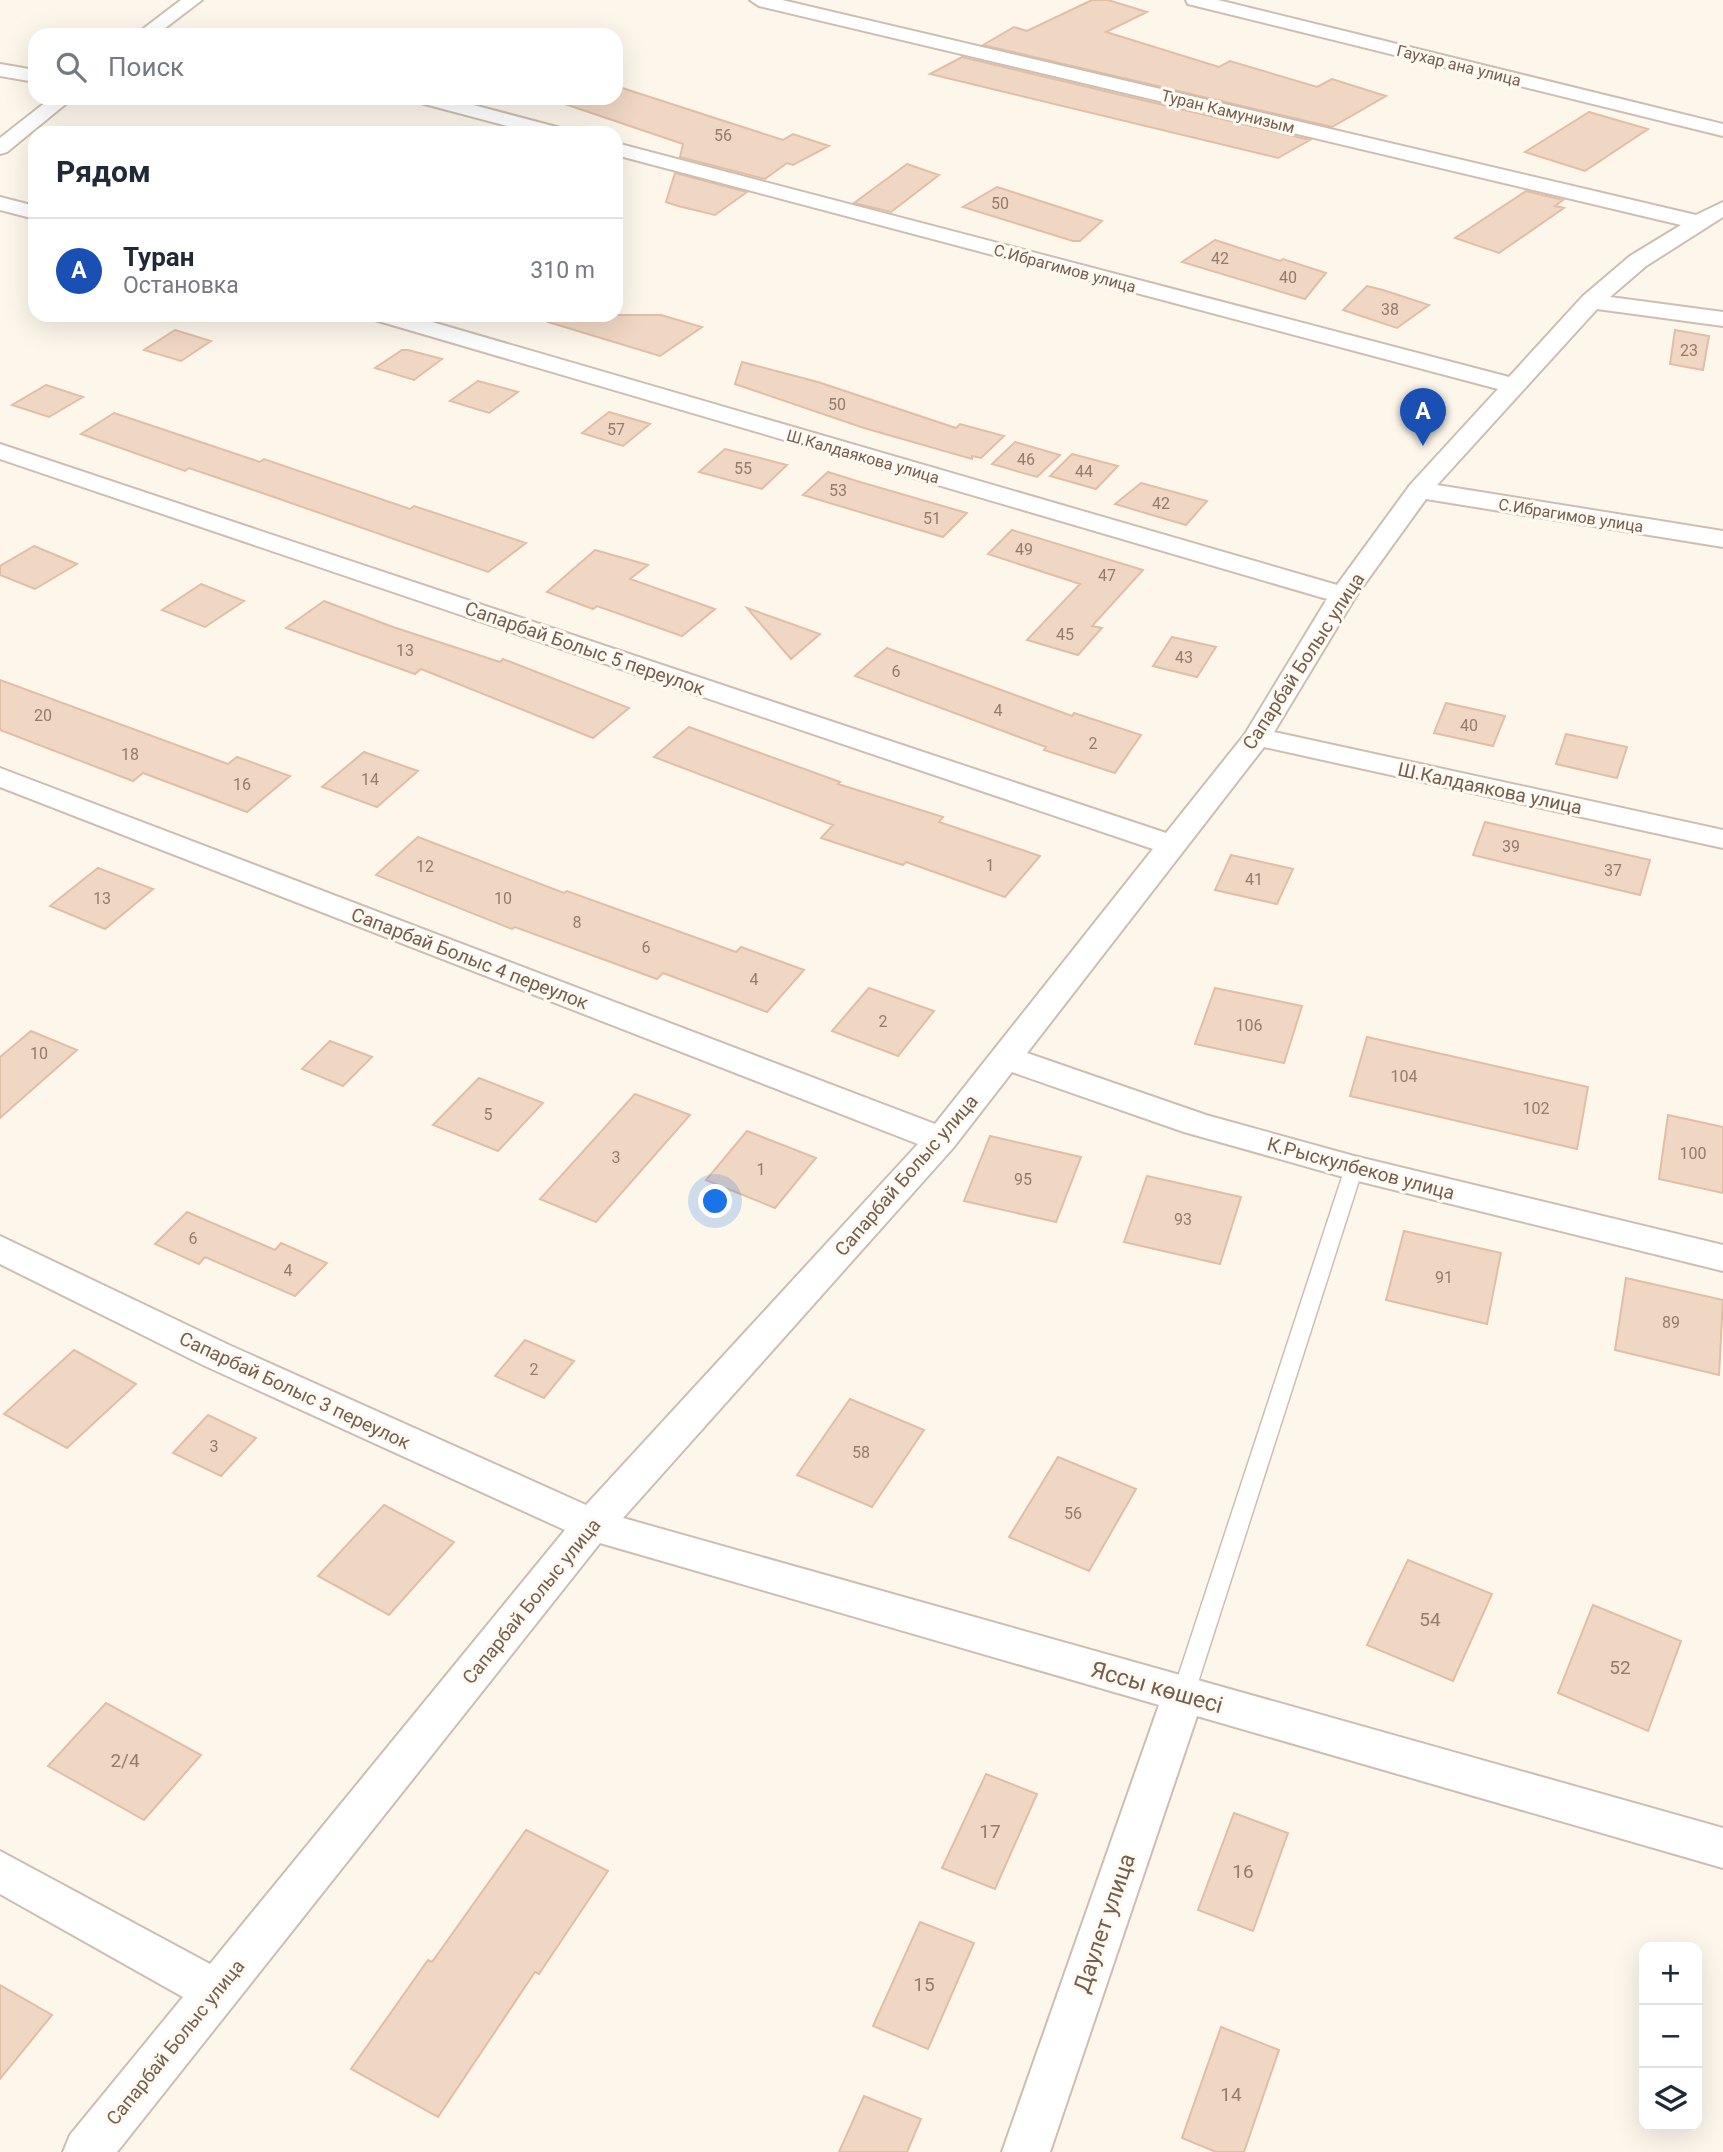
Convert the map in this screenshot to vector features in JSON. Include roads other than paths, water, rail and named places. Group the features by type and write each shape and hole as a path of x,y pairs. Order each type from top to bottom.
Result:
{"street":[{"path":"153,28 193,0"},
{"name":"Туран Камунизым","path":"759,0 1710,215"},
{"name":"Гаухар ана улица","path":"1195,0 1723,130"},
{"path":"0,70 28,75"},
{"path":"0,148 54,105"},
{"path":"451,105 530,126"},
{"name":"С.Ибрагимов улица","path":"623,151 1514,386"},
{"path":"0,203 28,211"},
{"name":"Сапарбай Болыс улица","path":"87,2152 592,1525 941,1140 1257,737 1343,595 1419,490 1591,300 1638,261 1710,215"},
{"path":"1591,300 1723,319"},
{"name":"Ш.Калдаякова улица","path":"407,322 1343,595"},
{"name":"Сапарбай Болыс 5 переулок","path":"0,451 1171,845"},
{"name":"С.Ибрагимов улица","path":"1419,490 1723,539"},
{"name":"Ш.Калдаякова улица","path":"1257,737 1723,839"},
{"name":"Сапарбай Болыс 4 переулок","path":"0,777 941,1140"},
{"name":"К.Рыскулбеков улица","path":"1006,1058 1196,1124 1354,1168 1723,1258"},
{"name":"Сапарбай Болыс 3 переулок","path":"0,1249 216,1355 592,1525"},
{"name":"Яссы көшесі","path":"592,1525 1723,1848"},
{"name":"Даулет улица","path":"1026,2152 1183,1695"},
{"path":"0,1871 215,1991"}],"lane":[{"path":"1183,1695 1354,1168"}],"place":[{"name":"Туран","path":"1423,446"}]}
